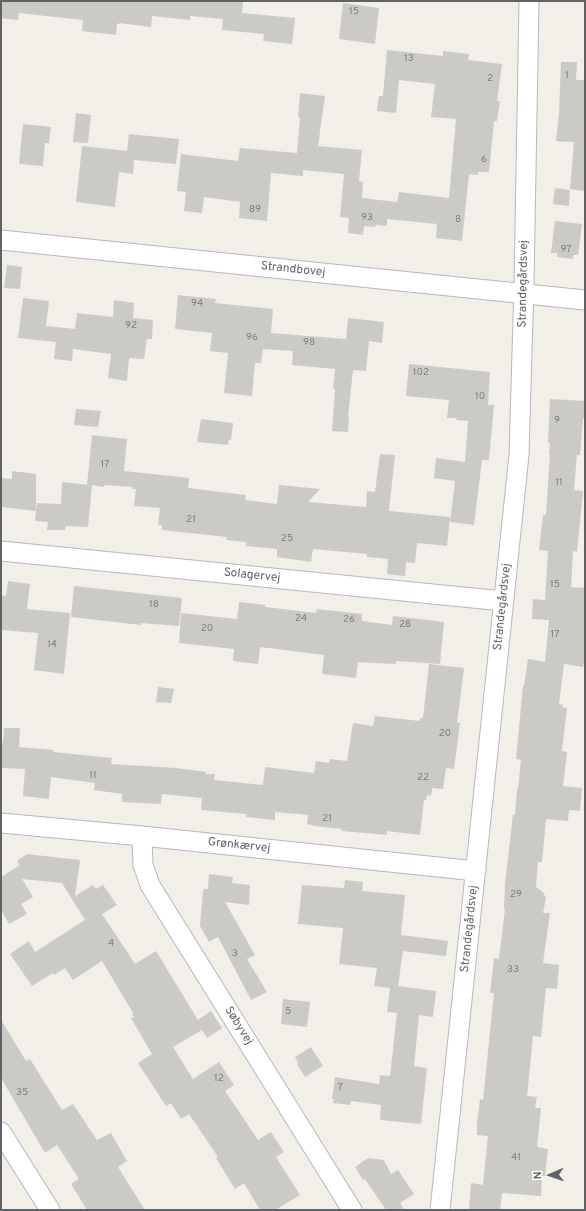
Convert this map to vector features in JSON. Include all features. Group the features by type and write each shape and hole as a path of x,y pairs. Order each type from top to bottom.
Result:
{"street":[{"name":"Strandegårdsvej","path":"440,1210 519,454 524,293 529,1"},
{"name":"Strandbovej","path":"1,240 585,300"},
{"name":"Solagervej","path":"1,551 503,601"},
{"name":"Grønkærvej","path":"1,823 142,836 476,871"},
{"name":"Søbyvej","path":"142,836 143,865 150,885 352,1210"},
{"path":"1,1132 50,1210"}],"building":[{"path":"1,1 243,1 242,13 295,18 292,44 263,41 264,34 222,30 223,19 190,16 190,20 152,16 151,27 119,23 117,24 116,35 82,31 83,20 19,13 18,20 1,18"},
{"path":"343,3 379,8 375,44 339,39"},
{"path":"387,50 443,56 443,51 469,54 468,60 502,64 497,101 500,101 497,121 494,121 489,172 478,172 478,175 469,174 462,241 436,238 437,224 387,219 387,226 364,226 363,235 348,233 349,218 340,217 344,174 303,170 303,176 271,173 267,221 239,218 240,202 204,197 202,213 184,211 186,192 177,191 181,154 238,161 240,148 297,153 300,93 325,96 318,146 362,150 359,181 363,182 362,198 397,202 399,192 449,198 456,119 431,117 435,84 399,80 396,113 377,111 379,96 383,96"},
{"path":"561,62 577,62 576,80 585,80 585,143 556,141 559,113"},
{"path":"76,113 91,115 88,143 73,142"},
{"path":"23,124 51,127 49,143 45,143 43,166 19,164"},
{"path":"129,134 179,139 176,164 134,160 133,174 119,172 115,207 76,202 82,146 127,151"},
{"path":"574,142 585,143 585,191 570,189"},
{"path":"555,188 570,190 569,206 553,204"},
{"path":"555,221 582,224 578,255 573,255 573,259 557,257 557,253 551,253"},
{"path":"7,265 22,267 20,289 4,288"},
{"path":"178,295 216,299 215,303 273,309 271,333 346,339 348,318 384,322 382,343 369,341 366,371 353,370 348,417 348,432 332,431 335,369 292,365 293,351 263,349 261,363 255,363 252,396 224,393 228,353 210,351 212,333 175,329"},
{"path":"23,298 49,301 46,326 75,329 77,313 113,317 114,300 134,303 133,318 153,320 152,339 147,339 144,359 129,358 127,381 108,378 111,354 73,349 72,361 54,359 56,342 18,338"},
{"path":"409,364 490,372 488,405 494,405 489,460 482,460 474,525 450,522 455,481 434,478 436,458 465,462 468,421 456,420 457,418 447,418 449,400 406,396"},
{"path":"550,399 585,401 585,419 583,418 580,455 577,455 574,490 583,491 577,552 573,551 571,587 585,588 585,655 583,667 564,664 559,704 563,705 562,707 567,708 562,751 567,752 563,786 582,788 580,811 569,810 568,821 546,819 542,862 538,862 536,887 543,892 546,898 543,913 550,913 543,963 559,965 557,989 546,988 541,1037 533,1036 527,1096 537,1097 535,1108 541,1108 537,1147 548,1149 545,1176 542,1176 541,1196 502,1193 500,1210 469,1210 471,1183 483,1185 488,1136 477,1135 477,1123 480,1099 483,1100 494,993 490,993 494,958 499,959 505,909 505,884 513,814 515,815 518,789 521,760 516,759 523,686 528,659 545,662 549,620 532,619 533,599 545,600 548,551 539,550 543,515 546,515 550,454 550,443 548,443"},
{"path":"76,409 101,411 98,427 74,425"},
{"path":"201,419 233,423 231,440 229,439 228,445 197,442"},
{"path":"92,435 127,439 124,471 189,478 188,488 246,495 245,500 277,504 279,485 320,489 308,502 366,507 367,491 375,492 380,454 395,455 389,511 450,517 447,546 417,543 415,563 406,562 405,576 387,574 388,559 367,557 367,554 313,549 311,562 277,557 277,549 246,546 246,542 227,540 227,537 162,530 162,525 158,525 160,508 134,506 136,489 132,489 133,487 104,485 104,487 92,485 88,527 66,526 65,530 47,530 48,522 35,521 37,503 61,504 62,482 87,485"},
{"path":"12,471 36,474 36,511 1,507 1,478 12,479"},
{"path":"8,581 30,584 27,609 70,613 64,674 34,670 38,633 1,630 1,595 6,596"},
{"path":"74,586 182,598 179,626 141,623 141,625 71,617"},
{"path":"239,602 266,605 265,607 316,613 317,609 362,614 362,621 392,625 393,616 444,622 440,664 396,661 396,664 358,662 356,678 322,674 324,655 260,647 258,664 233,661 234,649 179,643 181,613 237,619"},
{"path":"429,664 464,668 457,723 460,723 454,769 446,768 443,789 432,788 431,796 427,795 426,800 424,800 420,835 387,831 387,835 342,831 342,829 307,824 308,815 275,812 275,820 246,817 246,814 201,810 202,798 162,794 161,804 122,802 122,794 94,790 95,783 51,777 49,799 23,796 25,769 1,768 1,743 3,743 4,728 20,728 19,747 112,758 111,764 176,768 206,772 206,774 215,774 214,780 263,785 265,767 314,773 316,761 329,763 330,759 347,761 353,723 373,726 375,716 420,721 420,718 423,718"},
{"path":"158,687 174,689 171,703 156,702"},
{"path":"27,854 80,860 75,896 93,885 96,889 103,885 117,905 102,914 135,964 156,951 198,1020 211,1011 222,1028 207,1038 202,1030 173,1047 193,1079 219,1062 234,1085 225,1091 258,1140 271,1132 284,1152 276,1157 300,1195 275,1210 260,1210 244,1183 235,1189 216,1158 218,1157 189,1114 181,1119 171,1103 166,1106 138,1063 152,1054 131,1018 134,1017 132,1014 133,1013 102,961 73,980 65,968 54,975 53,973 32,986 10,954 29,941 35,952 85,920 62,883 22,879 33,897 21,904 27,914 9,924 1,910 1,877 20,865 17,861"},
{"path":"209,874 233,877 232,883 250,885 249,905 225,902 255,955 247,959 267,992 251,1000 218,937 209,942 200,926 203,891 204,889 208,889"},
{"path":"345,880 363,882 362,891 405,895 401,935 448,941 446,956 403,951 398,986 436,991 433,1017 419,1015 414,1066 427,1068 421,1124 380,1120 381,1105 351,1101 350,1105 333,1103 334,1099 332,1099 335,1077 379,1084 380,1075 390,1076 397,1013 387,1012 390,988 374,986 377,968 339,964 343,928 298,924 302,885 344,888"},
{"path":"283,999 310,1002 307,1027 281,1024"},
{"path":"1,1020 26,1061 30,1059 62,1110 73,1104 97,1140 111,1133 127,1161 118,1167 145,1210 87,1210 71,1184 79,1179 57,1145 45,1153 1,1078"},
{"path":"311,1047 323,1066 305,1077 297,1064 298,1063 295,1057"},
{"path":"368,1158 384,1160 391,1174 398,1170 414,1194 400,1203 404,1210 386,1210 365,1179 363,1180 355,1167"}]}
